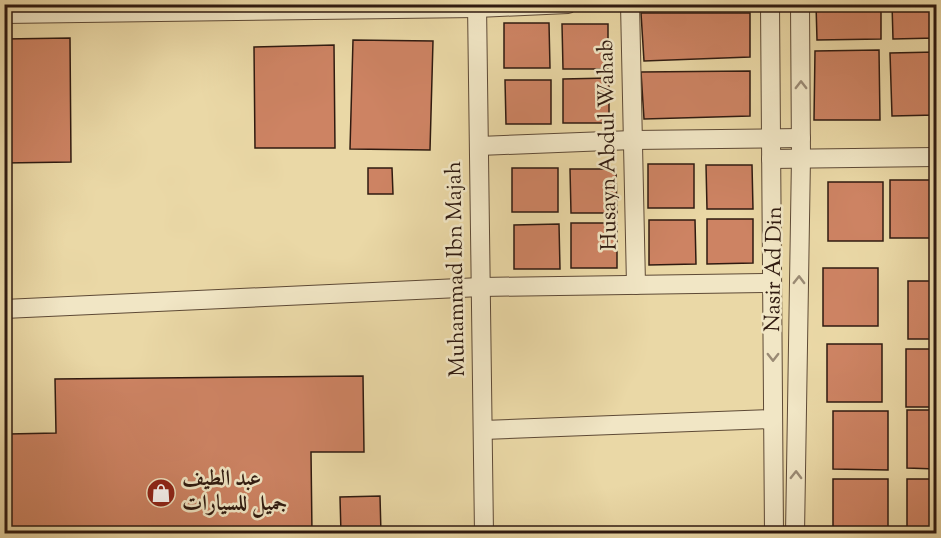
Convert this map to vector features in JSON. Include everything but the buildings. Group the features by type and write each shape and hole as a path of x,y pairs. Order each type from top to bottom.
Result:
{"street":[{"path":"4,14 568,4"},
{"name":"Husayn Abdul Wahab","path":"630,4 636,285"},
{"name":"Nasir Ad Din","path":"770,4 774,534"},
{"name":"Nasir Ad Din","path":"795,534 801,157 800,4"},
{"name":"Muhammad Ibn Majah","path":"475,6 484,534"},
{"path":"479,146 633,140 801,138"},
{"path":"771,159 936,157"},
{"path":"4,309 481,287 772,283"},
{"path":"483,430 773,419"}],"place":[{"name":"عبد الطيف جميل للسيارات","path":"161,493"}]}
